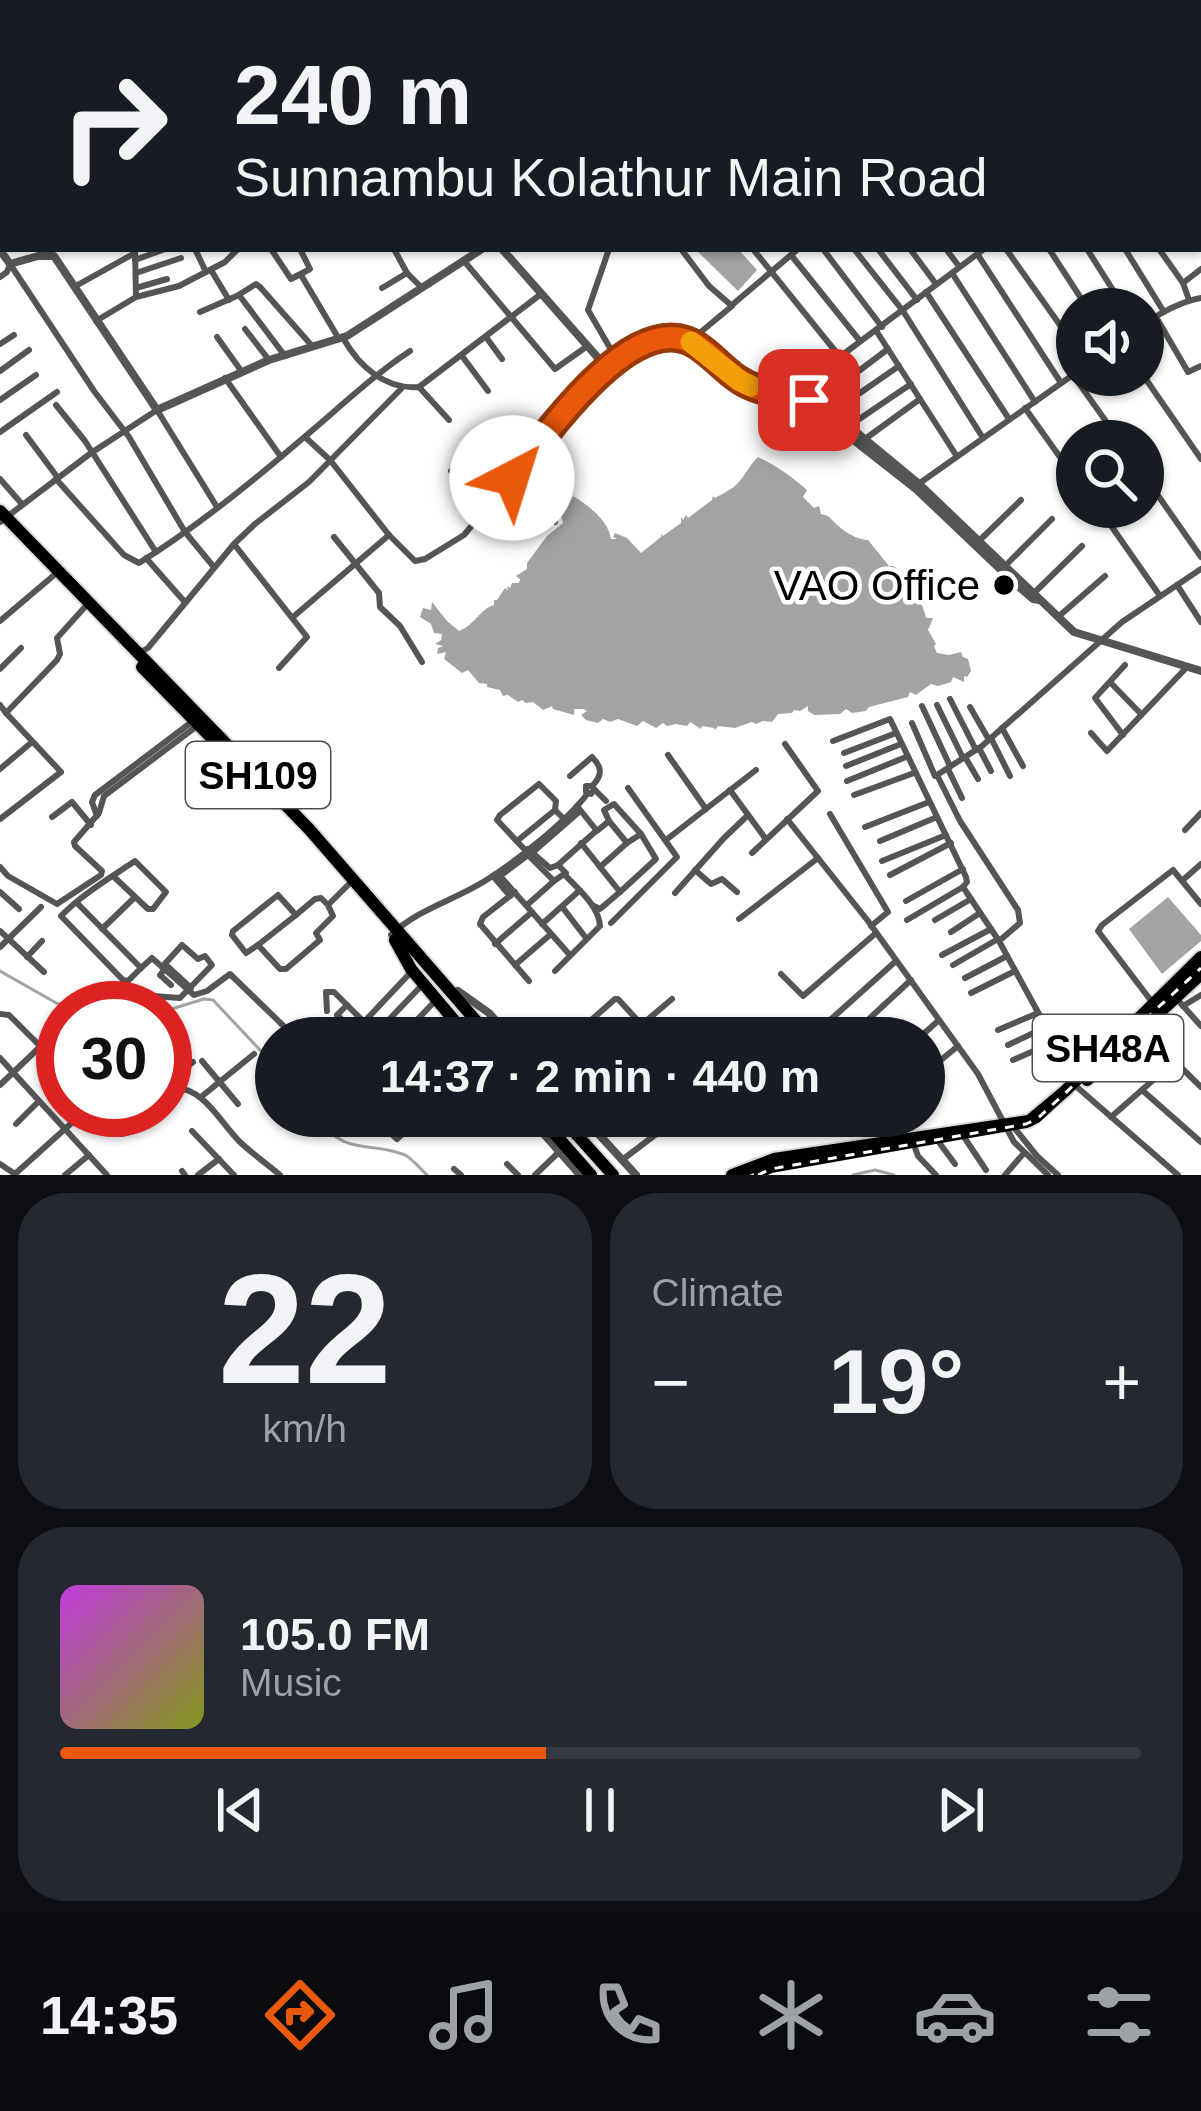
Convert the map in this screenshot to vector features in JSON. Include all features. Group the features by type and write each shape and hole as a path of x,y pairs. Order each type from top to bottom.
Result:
{"main road":[{"name":"SH109","path":"2,518 84,608 132,650 195,724 471,1017"},
{"name":"SH109","path":"2,518 309,829 464,1017"},
{"path":"397,937 418,988 450,1017"},
{"path":"397,937 483,1017"},
{"name":"SH48A","path":"749,1175 1010,1129 1034,1118 1077,1084 1201,957"},
{"name":"SH48A","path":"1138,1025 1179,1002 1201,974"},
{"name":"SH48A","path":"732,1175 774,1160 901,1139 1010,1129"},
{"path":"558,1137 591,1175"},
{"path":"572,1137 603,1175"},
{"path":"576,1137 613,1175"},
{"path":"591,1137 622,1167"}],"street":[{"path":"1,252 125,431 184,532 213,566"},
{"path":"197,252 229,299"},
{"path":"226,252 229,259"},
{"path":"136,292 179,286 235,252"},
{"path":"273,252 291,279 310,268 301,252"},
{"path":"396,252 422,288"},
{"path":"2,518 157,410 269,360 341,338 478,252"},
{"path":"505,252 607,368"},
{"path":"608,252 588,310 617,360"},
{"path":"683,252 709,286 732,306"},
{"path":"756,252 839,357"},
{"path":"690,341 794,252 861,342"},
{"path":"825,252 956,455"},
{"path":"856,252 902,311 983,438"},
{"path":"880,252 916,300"},
{"path":"912,252 936,284"},
{"path":"948,252 959,267"},
{"path":"1008,252 1056,319"},
{"path":"1051,252 1074,288"},
{"path":"1089,252 1112,288"},
{"path":"1127,252 1146,288"},
{"path":"1161,252 1190,300"},
{"path":"10,264 57,253 74,287 218,507"},
{"path":"74,287 135,254 136,292"},
{"path":"792,400 798,388 978,254 1056,375"},
{"path":"136,272 181,258"},
{"path":"464,261 555,369 586,346"},
{"path":"0,278 10,264"},
{"path":"1183,283 1201,269"},
{"path":"951,272 1035,402"},
{"path":"382,288 407,273"},
{"path":"300,274 362,364 401,389 418,387 541,294"},
{"path":"96,321 136,292 167,279"},
{"path":"200,312 256,284 313,347"},
{"path":"926,292 1009,418"},
{"path":"239,295 285,356"},
{"path":"1164,312 1201,298"},
{"path":"1164,322 1188,372 1201,365"},
{"path":"244,329 269,360"},
{"path":"0,344 14,335"},
{"path":"217,337 242,372"},
{"path":"486,337 502,358"},
{"path":"305,437 330,460 389,535 415,561 425,559 464,535 607,368 655,339 690,341 740,381 767,394 815,404 849,426 980,540 1074,632 1201,670"},
{"path":"607,368 664,344 681,346 760,399 792,400 818,412 916,485"},
{"path":"815,404 888,349"},
{"path":"0,371 29,350"},
{"path":"26,435 57,479 136,563 218,507 410,351"},
{"path":"462,356 488,391"},
{"path":"831,413 899,366"},
{"path":"0,400 36,375"},
{"path":"225,378 281,457"},
{"path":"849,426 911,384"},
{"path":"418,387 449,419"},
{"path":"916,485 1056,387"},
{"path":"132,650 148,648 234,544 309,482 401,389"},
{"path":"0,433 57,392"},
{"path":"1158,396 1201,459"},
{"path":"865,439 920,399"},
{"path":"56,406 85,440 156,551"},
{"path":"1024,408 1056,452"},
{"path":"452,471 481,444 555,522"},
{"path":"0,479 22,504"},
{"path":"980,540 1021,500"},
{"path":"1164,504 1201,557"},
{"path":"1006,565 1052,519"},
{"path":"956,521 1033,599 1082,546"},
{"path":"1112,528 1160,596"},
{"path":"293,617 389,535"},
{"path":"334,537 379,592 380,607 400,626 422,662"},
{"path":"234,544 308,637 279,668"},
{"path":"146,559 184,602"},
{"path":"920,784 978,749 1122,622 1201,569"},
{"path":"0,621 53,576"},
{"path":"1058,617 1105,576"},
{"path":"1177,585 1201,622"},
{"path":"6,713 59,658 57,638 84,608"},
{"path":"0,669 21,648"},
{"path":"1123,736 1095,698 1125,665"},
{"path":"1091,733 1107,752 1187,667"},
{"path":"1110,682 1142,716"},
{"path":"950,699 991,771"},
{"path":"0,705 61,772 0,819"},
{"path":"937,705 978,779"},
{"path":"922,706 962,798"},
{"path":"970,706 1010,776"},
{"path":"833,741 890,719 963,869 967,882 963,887 907,920"},
{"path":"912,722 960,821 1018,910 1020,923 953,965"},
{"path":"0,867 8,876 62,903 102,873 73,844 97,816 104,796 195,724"},
{"path":"1003,728 1023,766"},
{"path":"844,753 896,733"},
{"path":"0,770 32,742"},
{"path":"752,853 818,790 784,744"},
{"path":"846,766 901,744"},
{"path":"668,755 706,809"},
{"path":"496,875 579,808 600,766 592,757 570,776"},
{"path":"847,781 906,757"},
{"path":"666,840 756,770"},
{"path":"854,796 914,772"},
{"path":"516,842 555,810 556,801 539,784 497,820 516,842 550,868 609,821"},
{"path":"611,923 676,856 628,788"},
{"path":"592,789 606,801"},
{"path":"730,790 766,838"},
{"path":"52,817 72,802 91,825"},
{"path":"865,827 929,802"},
{"path":"558,865 598,910 656,859 614,804 604,812 628,843"},
{"path":"529,851 579,808"},
{"path":"579,808 597,831"},
{"path":"555,810 563,818"},
{"path":"1185,830 1201,813"},
{"path":"781,974 803,996 889,912 830,814"},
{"path":"675,893 747,816"},
{"path":"880,842 937,817"},
{"path":"787,818 937,1017"},
{"path":"600,866 640,834"},
{"path":"882,861 948,839"},
{"path":"890,875 948,839"},
{"path":"581,843 620,892"},
{"path":"397,937 424,910 529,856 554,881"},
{"path":"739,919 818,858"},
{"path":"113,876 151,910 166,892 135,861 113,876 77,903 62,913 61,916 123,980 151,958 168,981"},
{"path":"1183,880 1201,864"},
{"path":"906,901 963,869"},
{"path":"695,870 711,884 722,879 737,892"},
{"path":"1155,1005 1098,931 1173,870 1201,904"},
{"path":"495,944 564,874 601,921 555,971"},
{"path":"496,875 569,954"},
{"path":"328,905 348,886"},
{"path":"963,887 998,940 1077,1084 1178,1175"},
{"path":"542,924 579,891"},
{"path":"0,892 19,908"},
{"path":"513,894 480,924 529,981"},
{"path":"257,945 280,969 286,969 320,940 316,933 333,916 321,898 315,899 296,915 246,953 234,939 233,932 278,895 296,915"},
{"path":"102,928 135,897"},
{"path":"934,920 971,899"},
{"path":"77,903 140,968"},
{"path":"0,947 41,907"},
{"path":"562,907 586,938"},
{"path":"951,932 980,913"},
{"path":"942,955 991,929"},
{"path":"0,931 44,972"},
{"path":"515,965 551,934"},
{"path":"15,963 42,941"},
{"path":"161,969 182,945 198,959 203,956 212,967 192,987"},
{"path":"965,979 1007,956"},
{"path":"833,1017 896,961"},
{"path":"161,969 177,981"},
{"path":"369,1017 412,970"},
{"path":"971,993 1015,971"},
{"path":"192,995 230,974 274,1017"},
{"path":"871,1017 910,980"},
{"path":"391,1017 418,988 402,982"},
{"path":"458,991 492,1017"},
{"path":"328,1011 326,992 334,992 359,1017"},
{"path":"1201,995 1179,1002 1201,1026"},
{"path":"593,1017 618,999 635,1017"},
{"path":"650,1017 672,999"},
{"path":"425,1017 440,1004"},
{"path":"339,1017 347,1005"},
{"path":"998,1030 1038,1013"},
{"path":"0,1014 9,1016 36,1041"},
{"path":"1138,1025 1201,1088"},
{"path":"1008,1045 1046,1027"},
{"path":"945,1028 993,1097 1024,1153 1048,1175"},
{"path":"1013,1060 1054,1042"},
{"path":"945,1057 958,1046"},
{"path":"0,1085 36,1052"},
{"path":"201,1097 254,1054"},
{"path":"0,1058 36,1098"},
{"path":"1111,1117 1175,1061"},
{"path":"192,1066 197,1062 238,1104"},
{"path":"1142,1090 1201,1142"},
{"path":"192,1091 280,1175"},
{"path":"16,1124 36,1104"},
{"path":"1010,1129 1058,1175"},
{"path":"193,1131 234,1175"},
{"path":"964,1136 986,1170"},
{"path":"0,1164 15,1174 56,1137"},
{"path":"72,1137 107,1175"},
{"path":"547,1137 580,1175"},
{"path":"598,1137 622,1167 636,1175"},
{"path":"622,1167 654,1137"},
{"path":"938,1141 955,1164"},
{"path":"914,1145 936,1175"},
{"path":"536,1175 559,1151"},
{"path":"1010,1173 1024,1153"},
{"path":"65,1175 88,1155"},
{"path":"198,1175 219,1159"},
{"path":"507,1164 518,1175"},
{"path":"1030,1175 1038,1166"},
{"path":"23,1167 30,1175"}],"shaded area":[{"path":"698,252 741,252 757,270 738,291"},
{"path":"758,457 795,480 807,490 803,497 814,508 819,506 821,514 839,527 868,540 900,572 905,592 920,602 926,618 933,618 928,630 937,653 961,652 968,659 971,671 964,682 953,677 951,682 931,684 916,695 910,692 908,697 866,711 814,715 808,706 778,714 772,722 735,728 701,729 690,722 687,726 663,723 656,728 643,721 637,726 618,719 598,723 581,715 584,709 574,709 574,715 552,706 543,710 533,702 518,702 479,683 468,670 462,673 444,659 446,652 437,654 443,646 435,644 442,634 434,633 431,624 420,617 423,608 431,610 432,602 459,631 469,625 494,605 507,586 519,583 516,576 563,523 561,515 573,496 598,515 611,539 617,539 615,533 627,538 641,553 681,523 681,517 688,518 713,496 735,486"},
{"path":"1168,897 1201,935 1201,941 1162,974 1129,929"}],"waterway":[{"path":"0,971 36,991"},
{"path":"192,1003 213,1000 255,1045"},
{"path":"336,1137 405,1155 427,1175"},
{"path":"853,1175 875,1170 894,1175"}],"railway":[{"path":"758,1175 1037,1119 1201,968"}],"slow traffic":[{"path":"691,342 751,386"}],"place":[{"name":"VAO Office","path":"1004,585"}],"route":[{"path":"512,478 607,368 655,339 690,341 740,381 767,394 809,400"}]}
